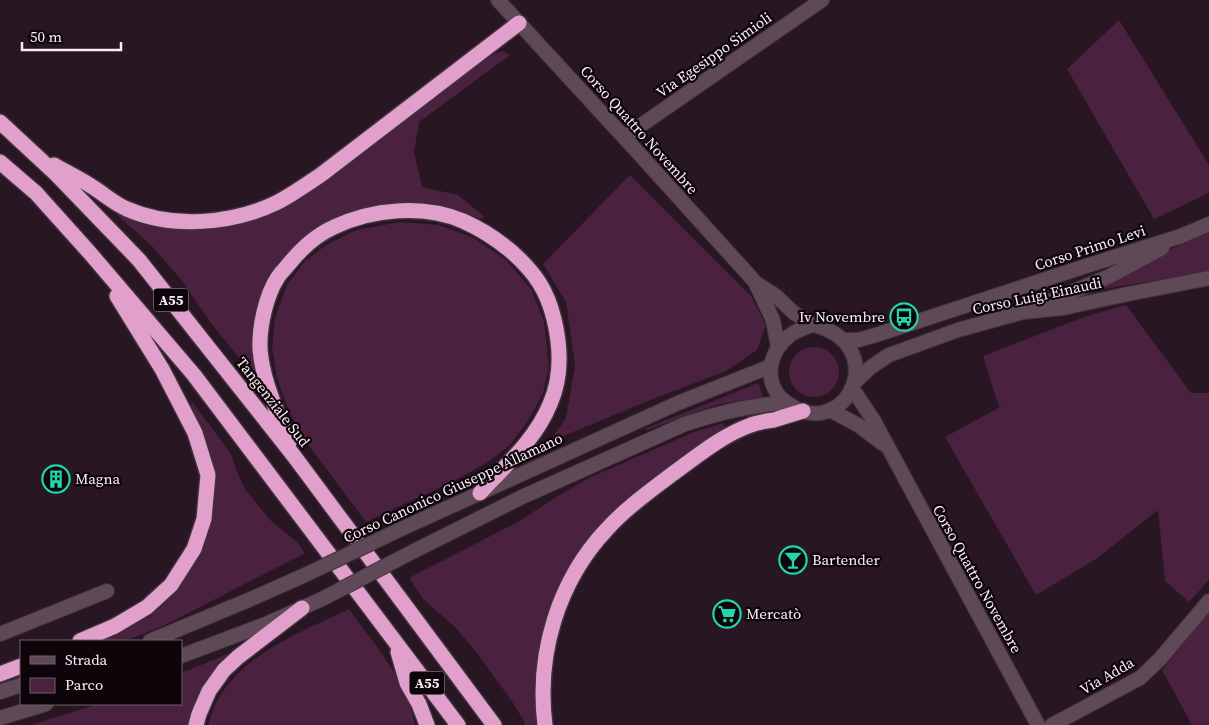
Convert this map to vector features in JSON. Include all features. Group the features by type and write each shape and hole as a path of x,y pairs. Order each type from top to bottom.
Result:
{"highway":[{"path":"37,155 112,201 128,209 148,215 191,222 255,212 299,190 322,174 519,23"},
{"name":"Tangenziale Sud","path":"0,122 37,155 139,260 294,456 494,725"},
{"name":"A55","path":"0,162 36,193 90,252 194,375 458,725"},
{"path":"294,456 262,367 260,347 262,322 268,297 278,277 312,241 332,227 357,217 386,212 412,210 437,213 461,220 484,231 504,245 526,265 539,281 550,302 556,328 560,359 558,382 550,405 537,429 480,492"},
{"path":"82,640 115,626 148,607 171,586 194,549 204,519 208,475 195,433 162,369 90,252"},
{"path":"545,725 543,683 546,652 552,626 562,596 575,571 606,529 627,509 703,451 728,436 751,425 803,411"},
{"path":"196,725 209,691 224,670 302,608"},
{"path":"395,641 408,683 427,725"},
{"path":"0,674 20,666"}],"main road":[{"name":"Corso Quattro Novembre","path":"498,0 756,283 776,296 794,313 814,325"},
{"name":"Via Egesippo Simioli","path":"624,137 822,0"},
{"name":"Corso Primo Levi","path":"1008,292 1181,236 1209,224"},
{"name":"Corso Primo Levi","path":"1024,312 1110,276 1181,236"},
{"name":"Corso Luigi Einaudi","path":"853,385 872,367 895,352 958,330 1024,312 1063,308 1209,278"},
{"name":"Corso Quattro Novembre","path":"756,283 773,320 778,347"},
{"name":"Corso Luigi Einaudi","path":"843,340 858,340 1008,292"},
{"path":"814,325 827,328 843,340 855,359 853,385 847,398 839,405 830,410 812,413 803,411 788,403 778,394 772,380 771,366 773,356 778,347 788,338 798,330 814,325"},
{"name":"Corso Canonico Giuseppe Allamano","path":"152,640 305,575 480,492 678,403 771,366"},
{"name":"Corso Quattro Novembre","path":"853,385 1038,725"},
{"path":"182,656 266,624 302,608 522,497 685,424 709,416 764,404 788,403"},
{"name":"Corso Quattro Novembre","path":"830,410 858,425 888,448"},
{"path":"0,634 107,591"},
{"name":"Via Adda","path":"1052,725 1140,678 1160,659 1209,601"},
{"path":"0,692 20,685"},
{"path":"0,718 43,705"}],"green space":[{"path":"1119,20 1209,165 1209,193 1154,219 1067,69"},
{"path":"503,51 510,55 419,122 414,152 422,187 458,195 485,217 479,219 445,207 396,203 360,209 329,222 299,242 278,264 265,287 255,320 252,349 255,372 253,375 210,322 183,282 151,245 117,215 119,212 157,225 193,229 223,228 267,216 300,198 485,60"},
{"path":"630,175 751,296 766,325 757,350 726,371 549,442 566,418 575,365 566,302 543,264"},
{"path":"400,222 439,225 474,238 506,260 531,289 544,321 549,367 543,393 529,419 510,445 488,462 452,482 366,522 307,443 289,412 277,378 272,347 275,318 287,285 305,261 326,245 356,230"},
{"path":"1209,232 1209,272 1090,291 1158,255"},
{"path":"1126,305 1191,393 1209,393 1209,580 1189,602 1165,581 1158,510 1096,559 1036,595 945,437 1004,405 999,407 983,356 1084,317"},
{"path":"809,347 819,347 832,354 839,367 839,377 832,390 819,397 809,397 800,393 793,386 789,377 789,367 793,358 800,351"},
{"path":"758,383 763,397 720,404 648,430 644,429"},
{"path":"192,402 224,444 231,455 245,489 270,520 297,542 305,553 165,625 128,640 104,640 150,616 172,597 191,571 206,537 203,436 191,405"},
{"path":"724,423 725,428 646,486 581,551 559,587 546,623 538,661 539,725 525,725 513,703 477,653 455,627 423,599 409,578 518,522 591,477 694,432"},
{"path":"349,609 379,649 397,678 405,693 415,725 208,725 214,707 225,689 255,659 272,647"},
{"path":"1209,612 1209,725 1192,725 1162,670"},
{"path":"240,649 190,725 31,725 95,705 182,705 182,673"}],"place":[{"name":"Iv Novembre","path":"904,317"},
{"name":"Magna","path":"56,479"},
{"name":"Bartender","path":"793,560"},
{"name":"Mercatò","path":"727,614"}]}
